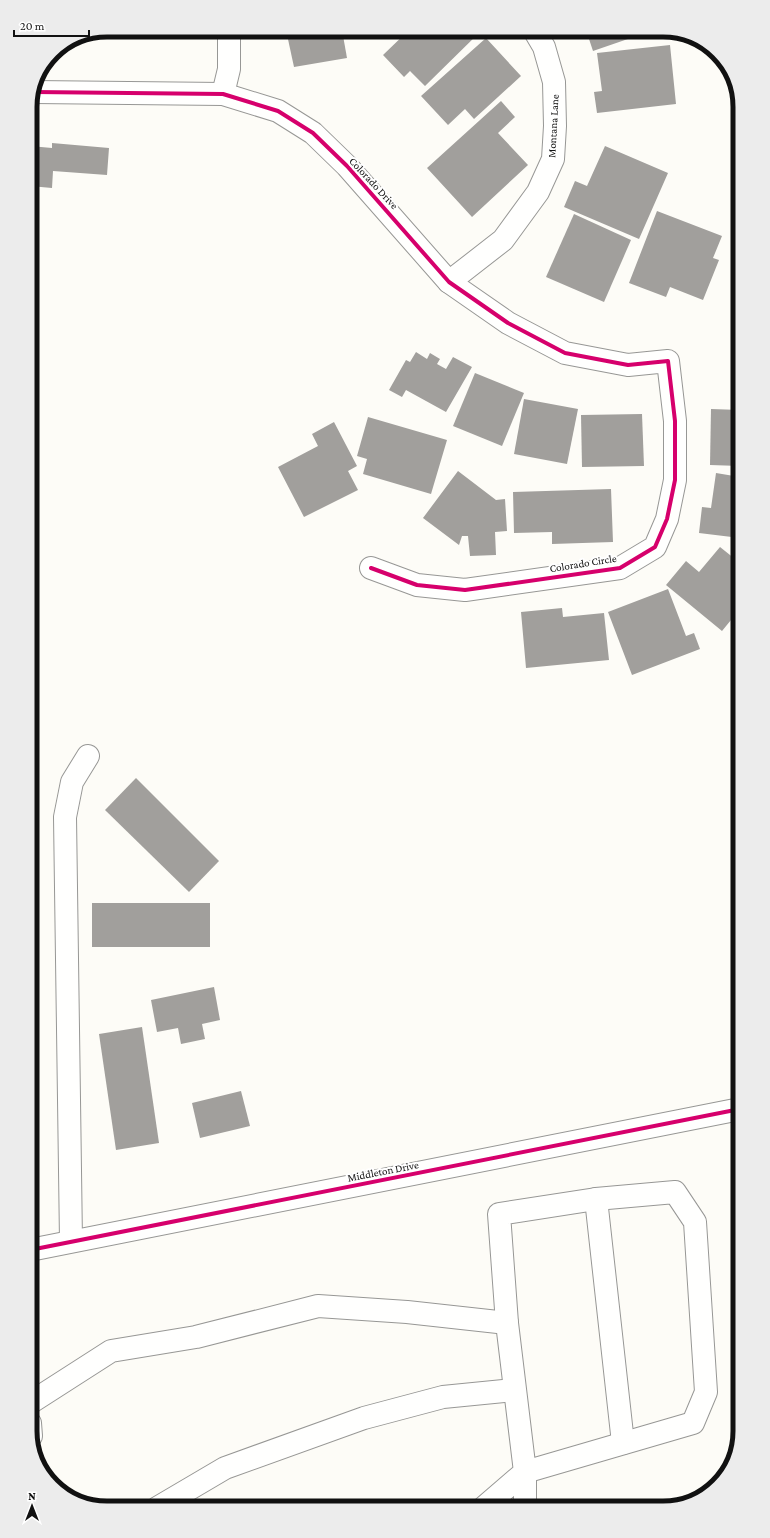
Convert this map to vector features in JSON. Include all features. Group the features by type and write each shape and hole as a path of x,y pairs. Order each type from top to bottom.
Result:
{"street":[{"path":"223,94 229,69 229,37"},
{"name":"Montana Lane","path":"449,282 503,240 538,192 553,159 555,126 554,82 544,47 538,37"},
{"name":"Colorado Drive","path":"39,92 223,94 278,111 313,133 347,166 449,282 508,323 565,353 628,365 668,361"},
{"name":"Colorado Circle","path":"372,568 417,585 465,590 620,568 655,547 667,519 675,480 675,421 668,361"},
{"path":"71,1241 65,817 72,782 88,756"},
{"name":"Middleton Drive","path":"37,1248 733,1110"},
{"path":"491,1501 525,1472 693,1423 706,1392 695,1222 675,1192 596,1199 499,1214 507,1323 525,1472 525,1501"},
{"path":"596,1199 623,1443"},
{"path":"37,1399 111,1351 196,1337 318,1306 407,1312 507,1323"},
{"path":"169,1501 225,1468 364,1418 443,1397 514,1390"}],"building":[{"path":"288,37 343,37 347,58 294,67"},
{"path":"402,37 475,37 425,86 410,71 404,77 383,55"},
{"path":"588,37 634,37 593,51"},
{"path":"486,38 521,76 474,119 465,109 448,125 421,96"},
{"path":"670,45 676,104 597,113 594,92 602,91 597,53"},
{"path":"501,101 515,117 498,133 528,165 472,217 427,168"},
{"path":"52,143 109,148 107,175 53,171 52,188 37,187 37,147 52,148"},
{"path":"605,146 668,173 639,239 564,207 575,181 587,186"},
{"path":"657,211 722,236 713,258 719,260 703,300 670,287 666,297 629,283"},
{"path":"574,214 631,240 604,302 546,277"},
{"path":"416,352 427,359 430,353 440,359 437,364 446,369 453,357 472,367 446,412 406,390 402,397 389,390 406,360 410,362"},
{"path":"475,373 524,393 502,446 453,426"},
{"path":"524,399 578,409 567,464 514,454"},
{"path":"711,409 733,410 733,466 710,465"},
{"path":"642,414 644,466 582,467 581,415"},
{"path":"368,417 447,440 431,494 363,474 367,459 357,456"},
{"path":"334,422 357,466 348,471 358,490 304,517 278,467 318,446 312,434"},
{"path":"458,471 496,500 505,499 507,531 495,532 496,555 470,556 468,536 462,536 459,545 423,518"},
{"path":"716,473 733,476 733,537 699,533 702,507 711,508"},
{"path":"611,489 613,542 552,544 552,532 514,533 513,492"},
{"path":"720,547 733,557 733,618 722,631 666,585 686,561 699,572"},
{"path":"668,589 686,636 694,633 700,649 632,675 608,612"},
{"path":"562,608 563,617 604,613 609,660 526,668 521,612"},
{"path":"136,778 219,861 189,892 105,810"},
{"path":"92,903 210,903 210,947 92,947"},
{"path":"214,987 220,1020 202,1024 205,1039 181,1044 178,1028 157,1032 151,1000"},
{"path":"142,1027 159,1143 116,1150 99,1034"},
{"path":"241,1091 250,1126 200,1138 192,1103"}],"cycle path":[{"path":"39,92 223,94 278,111 313,133 347,166 449,282 508,323 565,353 628,365 668,361 675,421 675,480 667,519 655,547 620,568 465,590 417,585 371,568"},
{"path":"37,1249 733,1110"}]}
